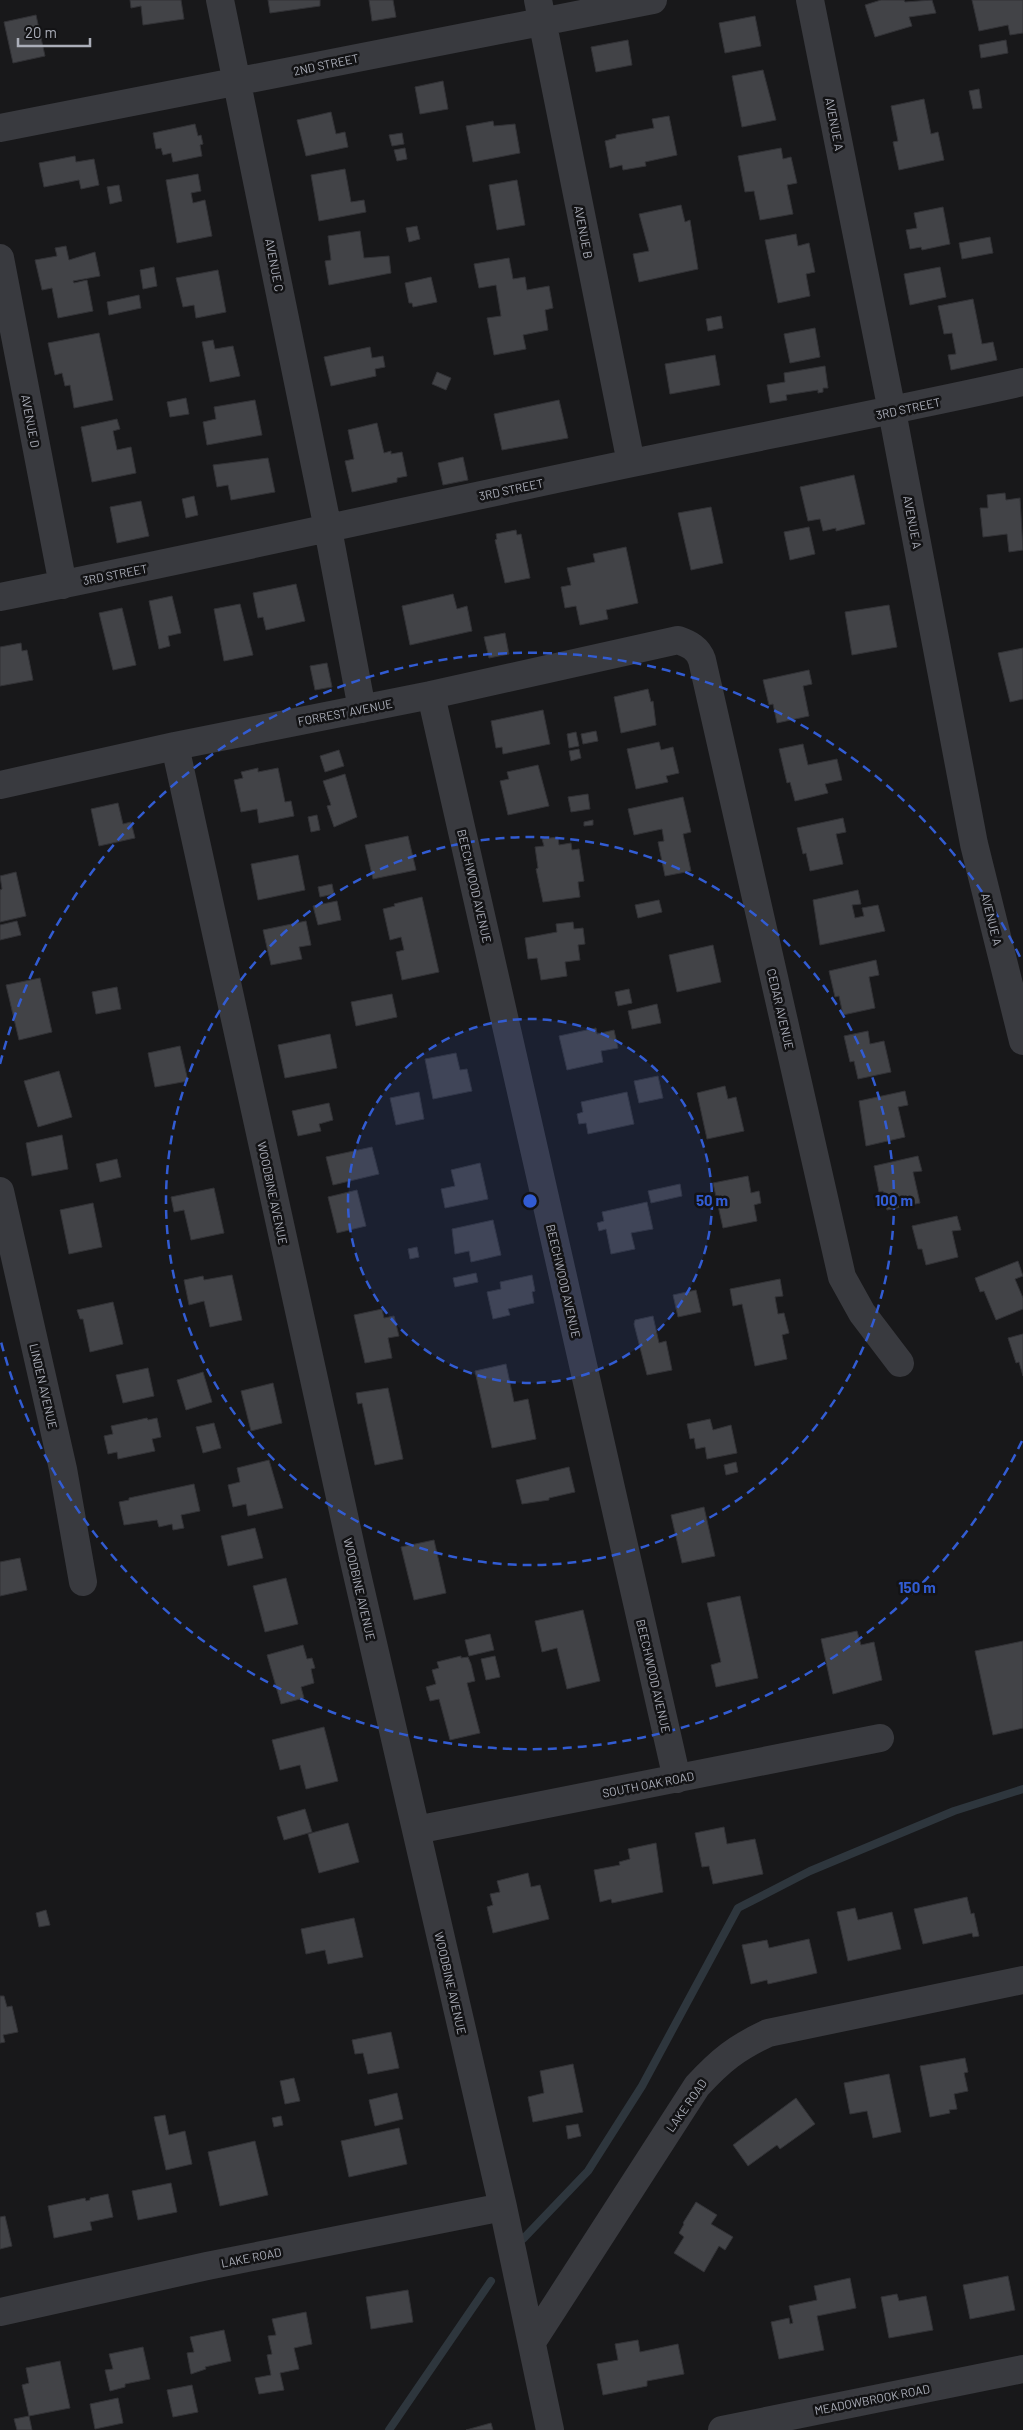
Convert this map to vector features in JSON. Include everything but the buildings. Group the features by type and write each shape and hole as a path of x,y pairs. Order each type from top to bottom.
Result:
{"street":[{"name":"AVENUE C","path":"220,0 328,529"},
{"name":"2ND STREET","path":"0,128 238,82 435,41 540,12 653,0"},
{"name":"AVENUE A","path":"810,0 892,411 974,844 1023,1041"},
{"name":"AVENUE B","path":"540,12 631,463"},
{"name":"AVENUE D","path":"0,258 63,585"},
{"name":"3RD STREET","path":"0,597 1023,382"},
{"path":"328,529 362,709"},
{"name":"FORREST AVENUE","path":"0,785 175,746 431,695 678,640 690,644"},
{"name":"CEDAR AVENUE","path":"690,644 699,653 702,660 842,1277 862,1313 900,1363"},
{"name":"BEECHWOOD AVENUE","path":"431,695 678,1779"},
{"name":"WOODBINE AVENUE","path":"175,746 354,1561 503,2207 550,2430"},
{"name":"LINDEN AVENUE","path":"0,1192 63,1469 83,1582"},
{"name":"SOUTH OAK ROAD","path":"416,1830 880,1738"},
{"name":"LAKE ROAD","path":"532,2342 698,2086 719,2062 746,2043 768,2033 1023,1980"},
{"name":"LAKE ROAD","path":"0,2312 207,2266 503,2207"},
{"name":"MEADOWBROOK ROAD","path":"722,2430 1023,2369"}],"waterway":[{"path":"523,2239 588,2171 642,2086 738,1908 810,1871 954,1811 1023,1789"},
{"path":"389,2430 491,2281"}]}
